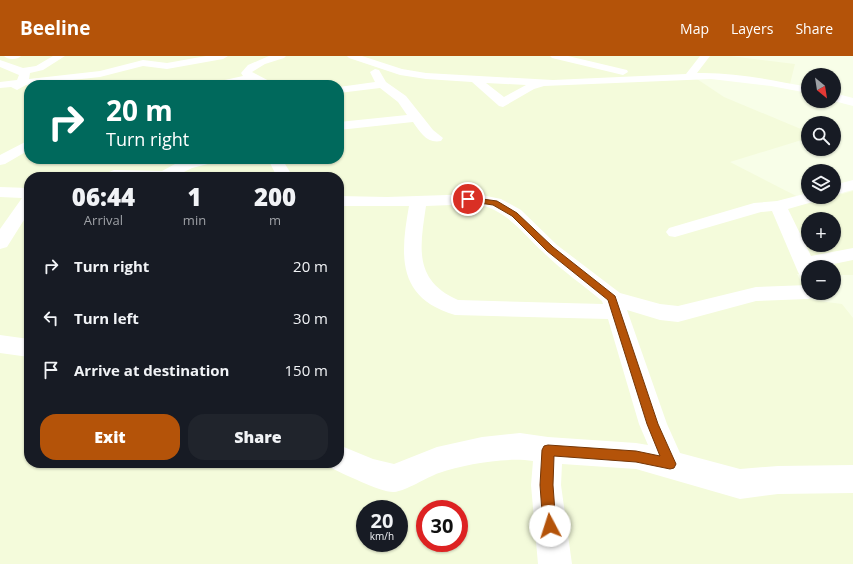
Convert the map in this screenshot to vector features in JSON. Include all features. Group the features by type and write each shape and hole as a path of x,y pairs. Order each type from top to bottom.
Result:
{"street":[{"path":"9,56 16,56"},
{"path":"0,62 16,56"},
{"path":"0,85 22,78 60,56"},
{"path":"144,64 158,56"},
{"path":"0,62 22,78 100,74 115,65 144,64 167,71 223,56"},
{"path":"258,80 246,73 248,69 265,60 281,56"},
{"path":"352,56 400,72 426,76 541,83 690,76 771,82 801,88"},
{"path":"555,56 648,78"},
{"path":"690,76 705,56"},
{"path":"367,62 382,84 402,99 428,133 436,138"},
{"path":"114,80 115,65"},
{"path":"426,76 425,80 429,82 462,88"},
{"path":"238,80 252,77"},
{"path":"6,95 22,78"},
{"path":"474,78 503,103 530,87 541,83"},
{"path":"344,89 382,84"},
{"path":"841,99 853,102"},
{"path":"344,125 416,118"},
{"path":"0,161 24,147"},
{"path":"154,172 171,170 193,164"},
{"path":"841,188 853,185"},
{"path":"0,192 24,193"},
{"path":"344,201 477,199 495,203 515,214 550,249 614,305 653,424 670,464"},
{"path":"675,232 760,207 778,206 801,200"},
{"path":"418,201 412,243 414,271 420,284 443,303 455,307 558,309 614,305 678,314 756,294 801,292"},
{"path":"778,206 802,260"},
{"path":"0,243 24,207"},
{"path":"833,260 853,254"},
{"path":"0,344 24,347"},
{"path":"344,460 371,472 394,478 438,460 482,450 520,446 548,450 636,456 740,484 785,480 853,479"},
{"path":"548,450 546,485 555,564"}],"shaded area":[{"path":"0,56 730,56 795,64 790,84 740,76 697,79 724,97 801,129 801,140 730,162 801,198 801,204 841,204 841,194 853,191 853,275 841,275 841,260 801,260 801,274 797,274 801,281 801,300 842,304 853,318 853,564 0,564"}],"route":[{"path":"468,199 477,199 495,203 515,214 550,249 612,298 627,350 653,424 670,464 636,456 548,450 546,485 550,526"}]}
